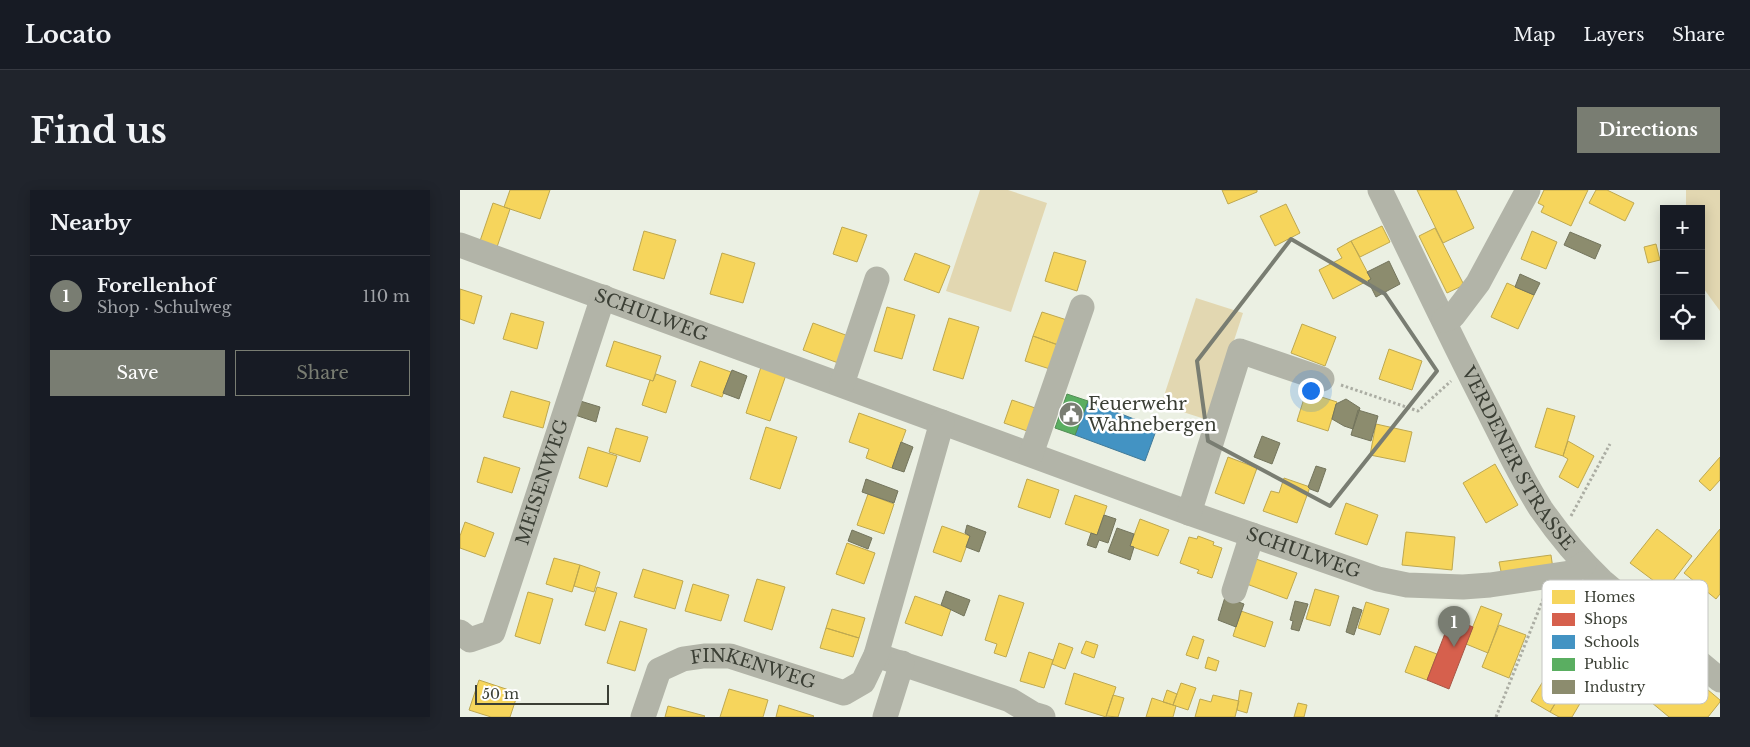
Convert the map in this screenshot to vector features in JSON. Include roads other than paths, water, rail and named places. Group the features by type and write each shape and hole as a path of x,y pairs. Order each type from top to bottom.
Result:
{"street":[{"name":"VERDENER STRASSE","path":"1380,190 1522,477 1561,537 1600,580"},
{"path":"1444,320 1453,316 1478,283 1528,190"},
{"name":"SCHULWEG","path":"460,245 1189,513 1378,579 1407,585 1463,587 1490,585 1570,573 1584,564"},
{"path":"842,384 877,279"},
{"name":"MEISENWEG","path":"460,632 470,640 493,632 603,297"},
{"path":"1031,454 1082,307"},
{"path":"1189,513 1240,351 1322,379"},
{"name":"FINKENWEG","path":"643,717 659,670 683,659 704,656 730,656 844,692 863,682 876,655 942,422"},
{"path":"1234,591 1252,535"},
{"path":"876,655 1010,700 1028,714"},
{"path":"885,717 902,663"},
{"name":"VERDENER STRASSE","path":"1708,670 1720,680"}],"place":[{"name":"Feuerwehr Wahnebergen","path":"1071,414"},
{"name":"Forellenhof","path":"1454,647"}]}
